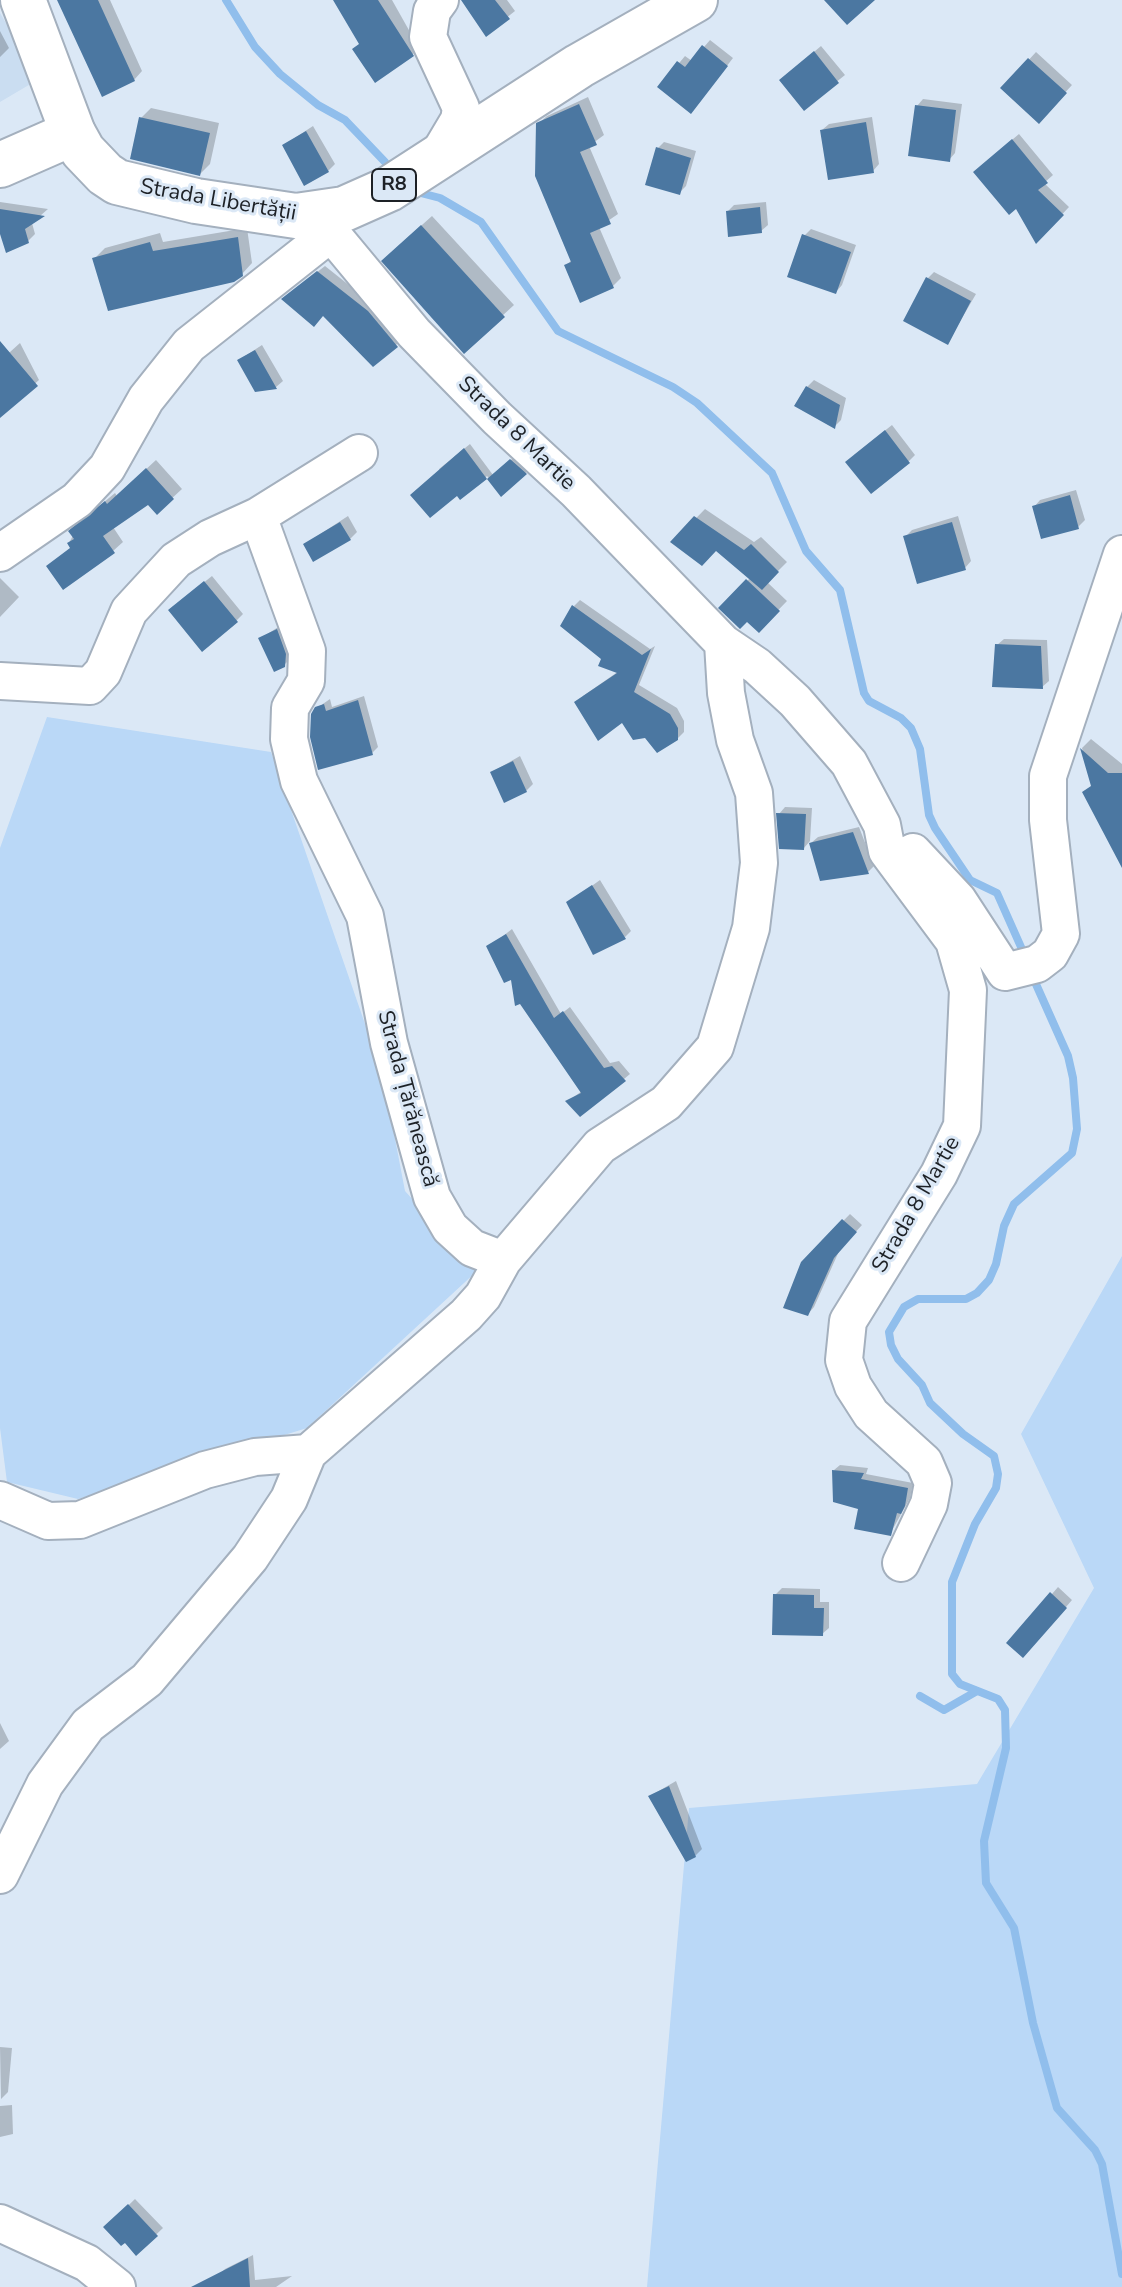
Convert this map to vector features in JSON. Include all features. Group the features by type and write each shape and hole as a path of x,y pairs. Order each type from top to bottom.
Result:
{"main road":[{"name":"R8","path":"23,0 73,133"},
{"name":"Strada Libertății","path":"73,133 94,164 117,182 239,209 296,216 326,224 344,209 389,189 579,66 695,0"},
{"path":"0,165 73,133"}],"street":[{"path":"437,157 459,120 461,108 428,37 432,11 440,0"},
{"path":"0,553 77,500 107,468 146,399 189,345 326,224"},
{"name":"Strada 8 Martie","path":"326,224 414,333 497,418 576,491 723,643 757,666 795,701 849,763 882,825 887,851 954,941 968,990 962,1126 939,1174 848,1321 844,1360 853,1386 871,1414 924,1462 933,1483 929,1504 901,1563"},
{"path":"0,681 90,686 103,672 129,611 176,560 210,538 258,516 359,453"},
{"name":"Strada Țărănească","path":"258,516 307,651 306,681 290,708 289,739 299,781 365,916 389,1043 432,1197 450,1228 472,1248 503,1260"},
{"name":"Strada 8 Martie","path":"882,825 910,848 958,900 1005,972 1028,968 1050,954 1061,934 1048,820 1048,776 1122,554"},
{"path":"0,1875 45,1784 79,1737 88,1725 147,1680 250,1558 289,1499 308,1453 466,1315 483,1296 503,1260 600,1146 666,1103 715,1047 751,928 759,863 754,793 735,740 726,693 723,643"},
{"path":"0,1500 48,1521 80,1520 205,1470 255,1457 308,1453"},
{"path":"0,2223 87,2263 117,2287"}],"shaded area":[{"path":"0,13 39,79 0,102"},
{"path":"47,717 271,752 383,1076 405,1191 477,1271 307,1428 78,1499 7,1482 0,1428 0,848"},
{"path":"1122,1256 1122,2287 647,2287 689,1808 977,1784 1094,1588 1021,1434"}],"building":[{"path":"57,0 98,0 135,81 102,97"},
{"path":"333,0 378,0 414,56 375,83 352,49 359,44"},
{"path":"461,0 495,0 510,19 486,37"},
{"path":"824,0 875,0 847,25"},
{"path":"702,45 728,66 691,114 657,87 677,61 685,67"},
{"path":"814,51 839,83 804,111 779,80"},
{"path":"1028,58 1067,93 1039,124 1000,88"},
{"path":"579,104 597,145 580,152 611,224 590,233 614,288 580,303 564,265 571,262 535,176 536,123"},
{"path":"915,105 956,110 950,162 908,156"},
{"path":"139,117 210,133 200,176 130,159"},
{"path":"866,122 874,173 828,180 820,130"},
{"path":"306,131 329,172 304,186 282,145"},
{"path":"1012,139 1048,183 1038,190 1064,215 1036,244 1016,209 1009,215 973,172"},
{"path":"656,147 691,158 680,195 645,185"},
{"path":"760,207 762,233 728,237 726,211"},
{"path":"0,209 45,216 25,229 29,243 6,253 0,234"},
{"path":"421,225 505,317 464,354 381,261"},
{"path":"802,234 851,252 836,294 787,277"},
{"path":"238,237 243,276 234,282 108,311 92,258 150,242 153,251"},
{"path":"317,271 368,311 398,347 373,367 323,316 314,327 281,299"},
{"path":"926,277 971,301 948,345 903,321"},
{"path":"0,341 38,386 0,418"},
{"path":"255,350 277,389 255,392 237,360"},
{"path":"806,386 840,405 835,429 794,406"},
{"path":"885,430 910,463 871,494 845,462"},
{"path":"464,448 487,479 460,500 457,496 430,518 410,495"},
{"path":"510,459 527,474 501,497 487,479"},
{"path":"146,468 174,499 157,515 148,505 103,536 115,553 63,590 46,566 70,548 67,543 74,539 68,531 105,501 107,504"},
{"path":"1070,495 1079,529 1041,539 1032,506"},
{"path":"694,516 744,550 751,544 779,572 762,590 716,551 702,566 670,542"},
{"path":"340,522 351,540 313,562 303,544"},
{"path":"952,522 966,570 917,584 903,536"},
{"path":"746,579 780,611 759,633 747,622 740,629 718,608"},
{"path":"204,581 238,622 202,652 168,610"},
{"path":"572,605 642,655 651,649 634,692 670,714 678,728 678,740 657,753 645,738 633,740 622,723 598,741 574,702 617,673 598,666 601,659 560,626"},
{"path":"277,629 286,654 285,667 274,672 258,638"},
{"path":"995,644 1041,646 1043,689 992,687"},
{"path":"358,700 373,755 318,770 310,737 311,714 315,707 324,704 326,711"},
{"path":"1080,748 1108,773 1122,773 1122,868 1082,792 1091,786"},
{"path":"513,761 527,792 504,803 490,772"},
{"path":"776,813 806,814 804,850 779,849"},
{"path":"853,832 869,874 820,881 809,843"},
{"path":"592,885 626,939 593,955 566,902"},
{"path":"506,934 554,1018 563,1011 604,1068 612,1066 626,1081 580,1117 565,1101 581,1093 520,1004 515,1006 511,980 504,983 486,946"},
{"path":"842,1219 857,1232 834,1258 808,1316 783,1308 801,1262"},
{"path":"832,1470 864,1473 861,1479 908,1488 905,1506 901,1514 897,1513 891,1536 854,1529 858,1509 833,1502"},
{"path":"1050,1592 1067,1608 1023,1658 1006,1643"},
{"path":"773,1594 814,1595 814,1608 824,1608 823,1636 772,1635"},
{"path":"669,1786 696,1857 686,1862 648,1796"},
{"path":"128,2204 158,2236 136,2256 125,2243 121,2246 103,2227"},
{"path":"248,2258 250,2287 191,2287"}],"waterway":[{"path":"226,0 255,47 280,74 318,105 345,120 385,162"},
{"path":"413,191 440,198 481,222 558,331 673,387 697,403 772,473 806,551 840,590 864,693 869,701 901,718 911,728 920,749 929,815 935,828 970,880 997,893 1025,956"},
{"path":"1031,973 1068,1056 1077,1129 1072,1153 1014,1204 1004,1226 996,1264 989,1280 977,1293 966,1299 918,1299 904,1307 889,1332 898,1359 922,1385 930,1403 963,1434 994,1456 998,1474 996,1488 975,1524 952,1582 952,1674 960,1684 998,1699 1005,1710 1006,1748 984,1841 986,1883 1014,1928 1033,2023 1057,2108 1095,2150 1102,2164 1122,2274"},
{"path":"920,1696 944,1710 977,1691"}]}
